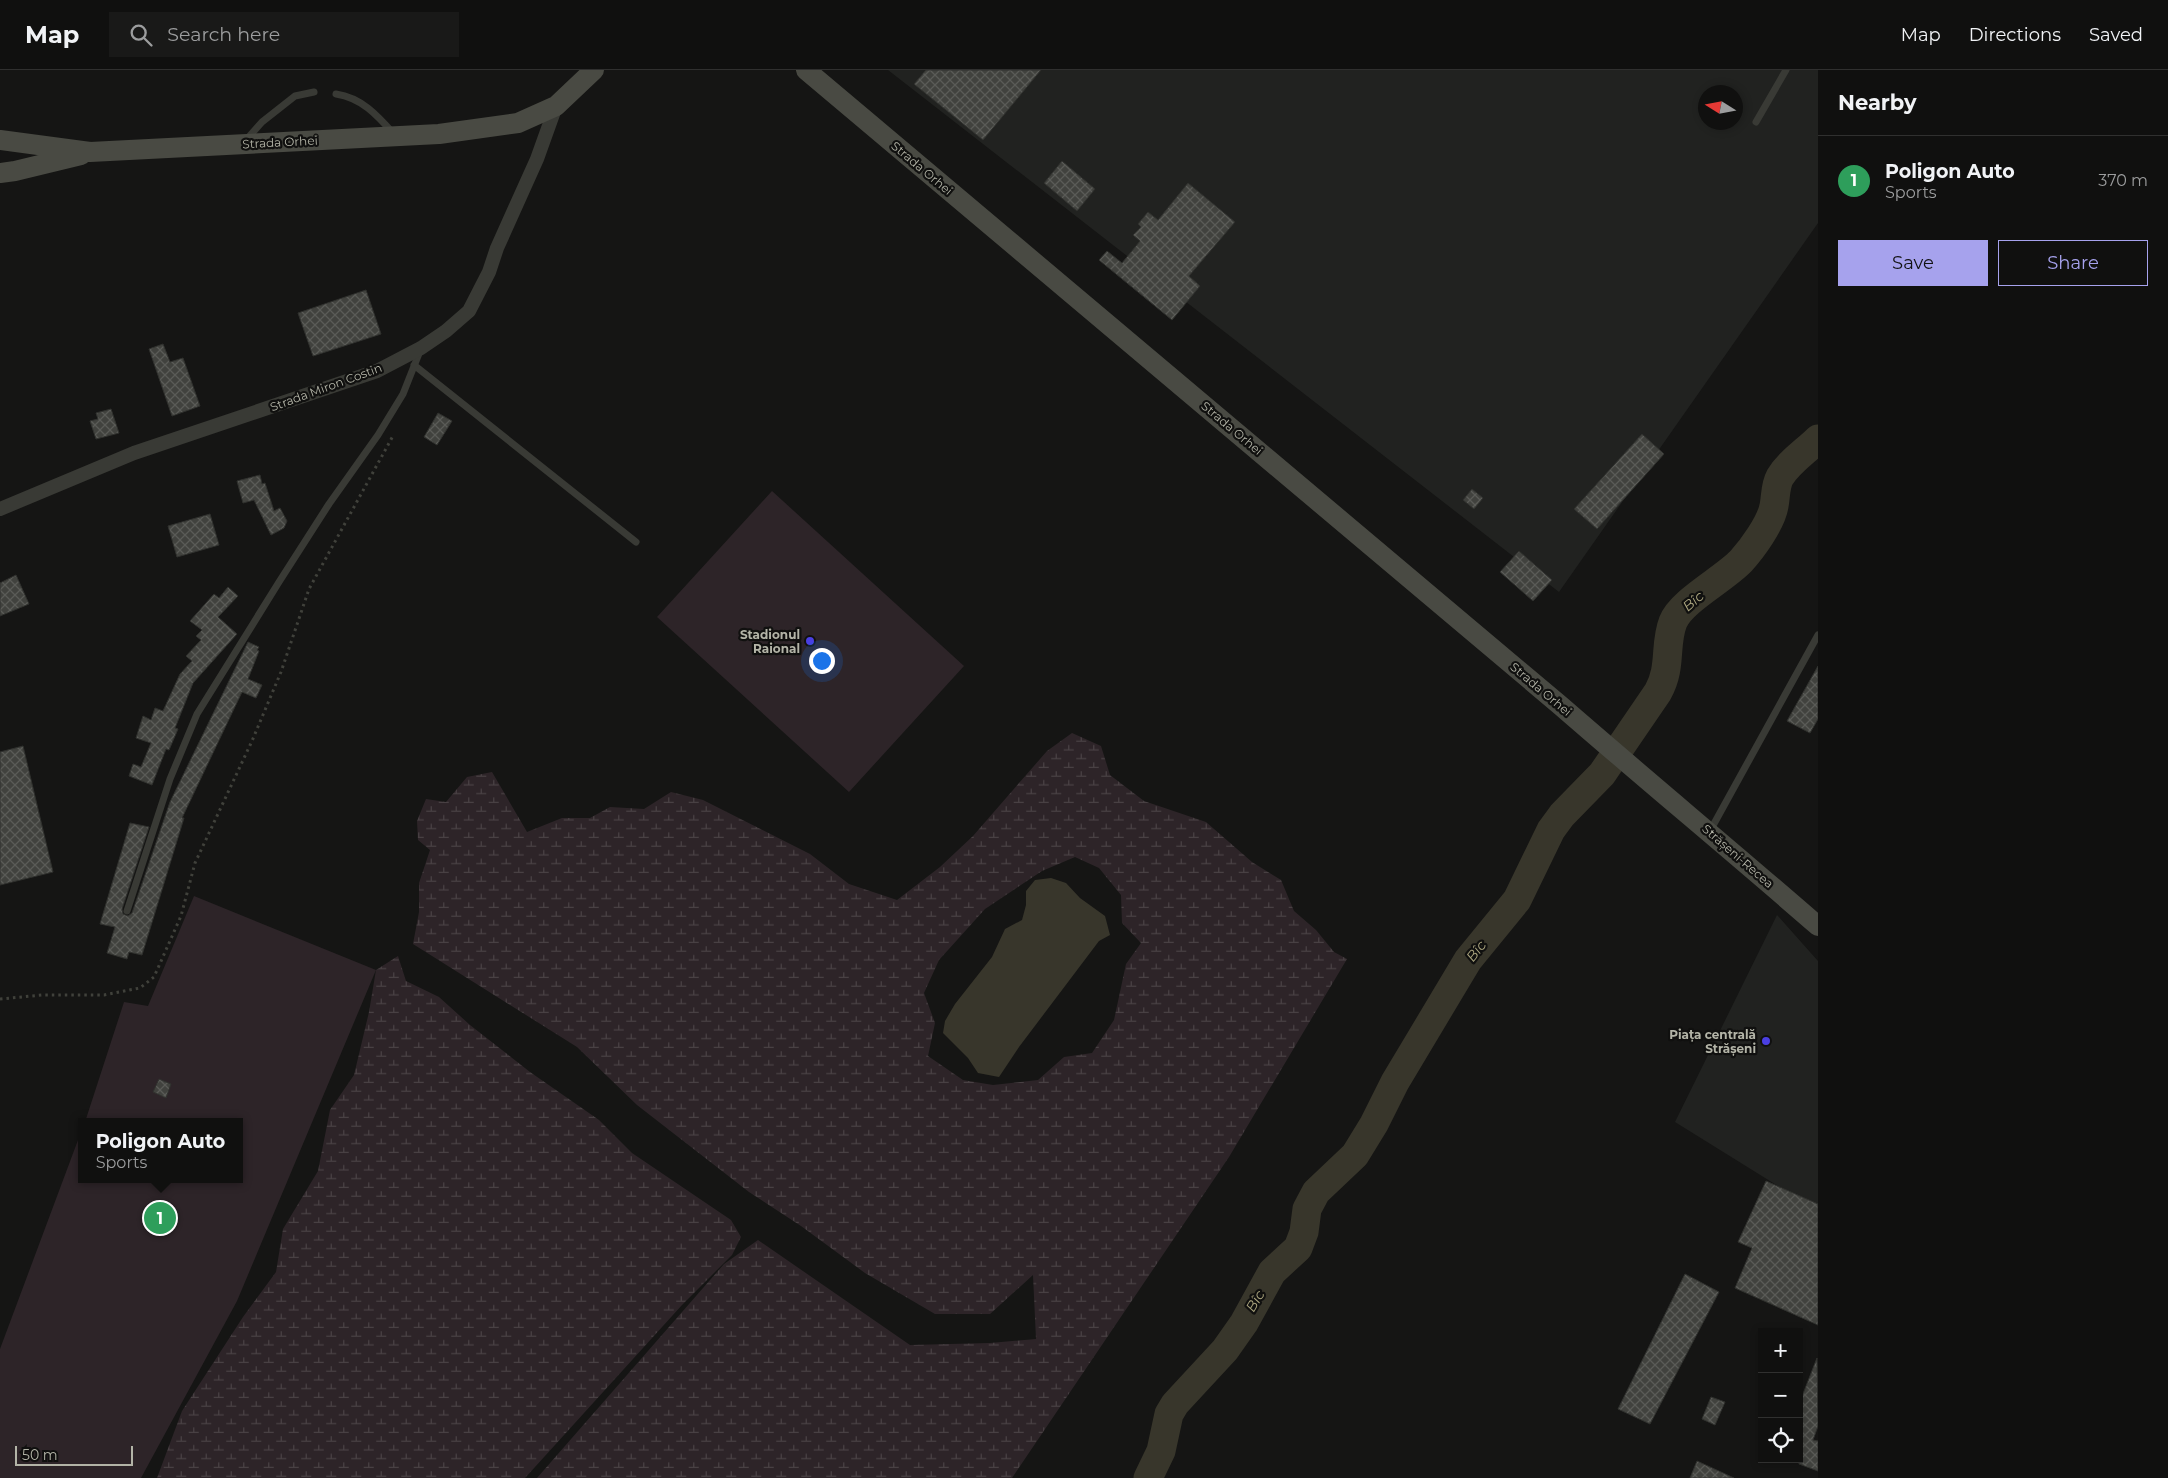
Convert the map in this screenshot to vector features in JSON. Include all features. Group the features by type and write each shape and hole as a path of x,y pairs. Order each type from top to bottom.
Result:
{"main road":[{"name":"Strada Miron Costin","path":"556,106 594,70"},
{"name":"Strada Orhei","path":"806,70 1656,788"},
{"name":"Strada Orhei","path":"0,140 90,152 439,134 518,123 556,106"},
{"path":"0,173 90,152"},
{"name":"Strășeni-Recea","path":"1656,788 1710,832 1818,926"}],"street":[{"name":"Strada Miron Costin","path":"0,509 134,454 377,371 421,348 446,331 469,311 489,272 497,248 518,205 537,159 556,106"}],"lane":[{"path":"1756,122 1786,70"},
{"path":"242,144 262,122 294,96 314,92"},
{"path":"336,94 349,96 375,112 396,136"},
{"path":"127,911 170,779 197,714 278,582 329,504 378,435 403,394 421,348"},
{"path":"414,365 636,542"},
{"path":"1710,832 1818,635"}],"path":[{"path":"0,999 42,995 104,995 140,988 154,977 181,916 195,863 252,741 281,672 309,589 398,425"}],"shaded area":[{"path":"888,70 1818,70 1818,223 1559,592"},
{"path":"1051,878 1066,883 1080,898 1105,916 1110,935 1099,941 1019,1047 999,1077 978,1073 968,1058 943,1033 945,1021 955,1004 992,957 1005,929 1022,920 1026,905 1026,891 1035,880"},
{"name":"Piața centrală Strășeni","path":"1777,915 1818,961 1818,1211 1675,1122"}],"green space":[{"name":"Stadionul Raional","path":"772,491 964,666 849,792 657,617"},
{"path":"1072,733 1101,746 1110,775 1144,801 1206,822 1252,862 1281,880 1294,911 1316,930 1334,952 1347,959 1229,1157 1012,1478 537,1478 724,1264 758,1240 910,1345 990,1343 1036,1339 1033,1275 990,1314 935,1314 865,1273 801,1226 749,1192 637,1105 577,1047 413,944 419,912 419,883 430,850 418,840 417,821 426,799 446,802 467,777 492,772 527,832 562,818 590,818 610,807 644,809 671,792 703,800 810,854 849,884 897,900 940,867 973,836 1047,751","holes":["1075,857 1099,868 1121,895 1122,923 1141,943 1126,964 1114,1020 1092,1053 1064,1057 1038,1080 993,1085 963,1080 928,1056 935,1023 924,993 939,960 985,909 1042,871"]},
{"path":"194,896 376,970 237,1301 141,1478 0,1478 0,1349 78,1140 78,1183 243,1183 243,1118 86,1118 124,1002 148,1006"},
{"path":"398,956 406,981 439,997 470,1025 530,1072 599,1120 632,1153 731,1220 741,1237 732,1255 682,1305 525,1478 157,1478 182,1411 243,1317 276,1272 283,1229 318,1171 330,1110 354,1075 369,1012 376,970"}],"building":[{"path":"926,70 1041,70 983,140 914,84"},
{"path":"1062,161 1095,189 1077,211 1044,183"},
{"path":"1188,183 1235,222 1189,276 1200,286 1172,320 1099,260 1107,251 1122,263 1140,241 1133,235 1141,227 1138,224 1148,212 1158,220"},
{"path":"366,290 381,334 313,356 298,313"},
{"path":"163,344 170,362 183,358 200,406 172,416 149,349"},
{"path":"111,409 119,433 96,439 90,421 98,419 96,413"},
{"path":"438,413 452,421 437,445 424,437"},
{"path":"1642,434 1664,454 1597,529 1574,509"},
{"path":"260,475 262,484 265,483 274,511 280,508 287,521 284,528 271,535 254,500 243,503 237,481"},
{"path":"1472,489 1483,498 1474,509 1463,500"},
{"path":"210,514 219,545 177,557 168,526"},
{"path":"1519,551 1552,580 1533,601 1500,572"},
{"path":"16,575 29,604 0,616 0,583"},
{"path":"228,587 238,596 218,617 237,634 193,683 175,728 178,729 169,750 166,749 152,785 129,776 133,764 141,767 151,743 136,738 143,716 151,720 155,708 163,711 180,674 192,661 186,656 201,640 196,636 202,630 190,621 214,594 219,598"},
{"path":"248,642 259,647 257,650 259,651 248,679 262,685 256,698 242,692 182,818 184,818 142,955 129,952 127,959 107,953 115,927 100,924 130,823 149,827 122,909 123,914 128,916 132,913 170,802"},
{"path":"1818,666 1818,719 1810,733 1787,721"},
{"path":"23,746 53,872 0,885 0,752"},
{"path":"159,1079 171,1084 166,1098 153,1092"},
{"path":"1766,1181 1818,1204 1818,1325 1735,1288 1752,1248 1738,1242"},
{"path":"1685,1274 1719,1292 1650,1424 1618,1409"},
{"path":"1817,1358 1818,1426 1813,1440 1818,1441 1818,1471 1799,1464 1803,1463 1803,1394"},
{"path":"1711,1397 1725,1402 1715,1425 1702,1419"},
{"path":"1697,1461 1734,1478 1690,1478"}],"waterway":[{"name":"Bîc","path":"1148,1478 1161,1451 1169,1414 1175,1404 1225,1350 1244,1323 1272,1272 1298,1248 1304,1232 1307,1209 1316,1192 1355,1155 1374,1124 1395,1082 1468,960 1517,900 1551,830 1562,815 1602,774 1658,692 1667,665 1670,631 1678,614 1694,598 1741,561 1769,520 1774,506 1778,480 1793,462 1818,439"}],"place":[{"name":"Stadionul Raional","path":"810,641"},
{"name":"Piața centrală Strășeni","path":"1766,1041"},
{"name":"Poligon Auto","path":"160,1218"}]}
